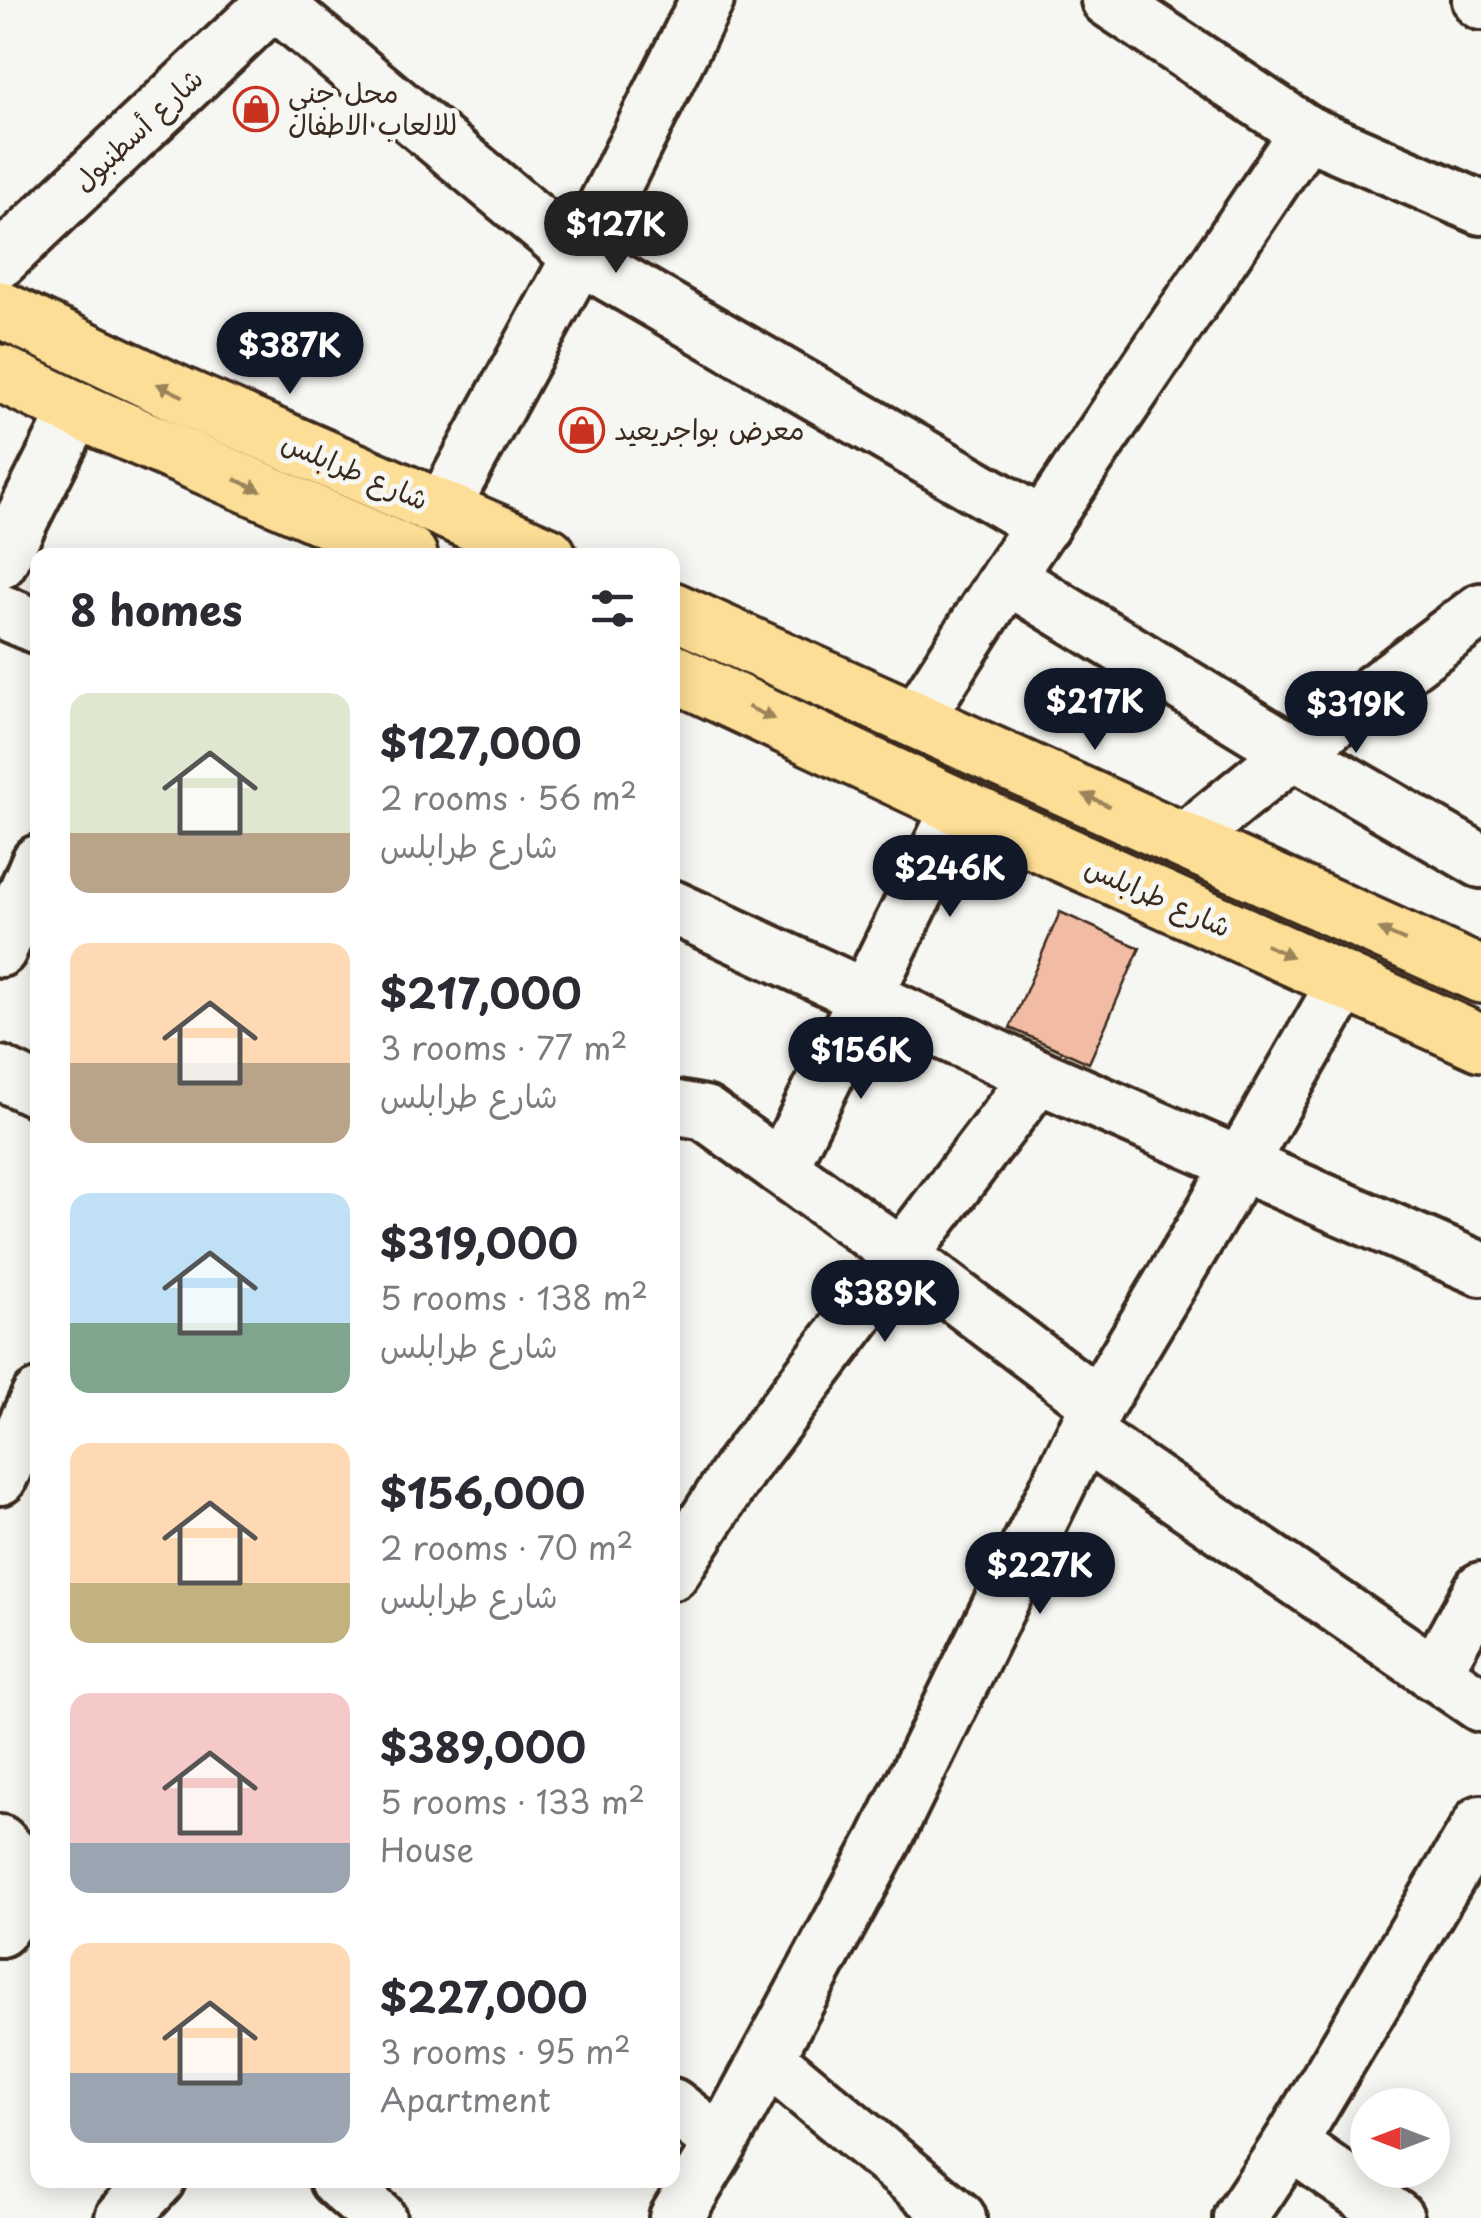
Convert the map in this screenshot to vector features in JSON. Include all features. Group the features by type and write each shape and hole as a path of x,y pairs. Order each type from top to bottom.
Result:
{"main road":[{"name":"شارع طرابلس","path":"0,309 184,397 532,548"},
{"name":"شارع طرابلس","path":"0,372 77,410 393,548"},
{"path":"680,614 1481,975"},
{"name":"شارع طرابلس","path":"680,676 959,807 1481,1043"}],"street":[{"path":"442,508 579,256 707,0"},
{"path":"1108,0 1306,132 1481,208"},
{"path":"275,1 579,256 1042,525"},
{"name":"شارع أسطنبول","path":"0,261 275,1"},
{"path":"917,718 1306,132"},
{"path":"0,562 77,410"},
{"path":"1007,577 1293,752 1481,861"},
{"path":"1184,840 1481,610"},
{"path":"0,611 30,624"},
{"path":"781,1168 959,807"},
{"path":"0,950 30,881"},
{"path":"680,911 1239,1166 1481,1269"},
{"path":"676,2218 721,2143 884,1841 1091,1419 1345,981"},
{"path":"0,1073 30,1087"},
{"path":"680,1561 741,1468 1038,1076"},
{"path":"680,1108 706,1113 902,1255 1091,1419 1434,1674 1481,1704"},
{"path":"0,1478 30,1414"},
{"path":"1434,1674 1479,1602"},
{"path":"1240,2218 1290,2143 1481,1822"},
{"path":"0,1930 27,1869"},
{"path":"767,2058 958,2218"},
{"path":"680,2110 721,2143"},
{"path":"1290,2143 1397,2218"},
{"path":"122,2218 150,2188"},
{"path":"345,2188 379,2218"}],"building":[{"path":"1060,912 1140,948 1089,1063 1010,1028"}],"place":[{"name":"محل جني للالعاب الاطفال","path":"256,109"},
{"name":"معرض بواجريعيد","path":"582,430"}]}
